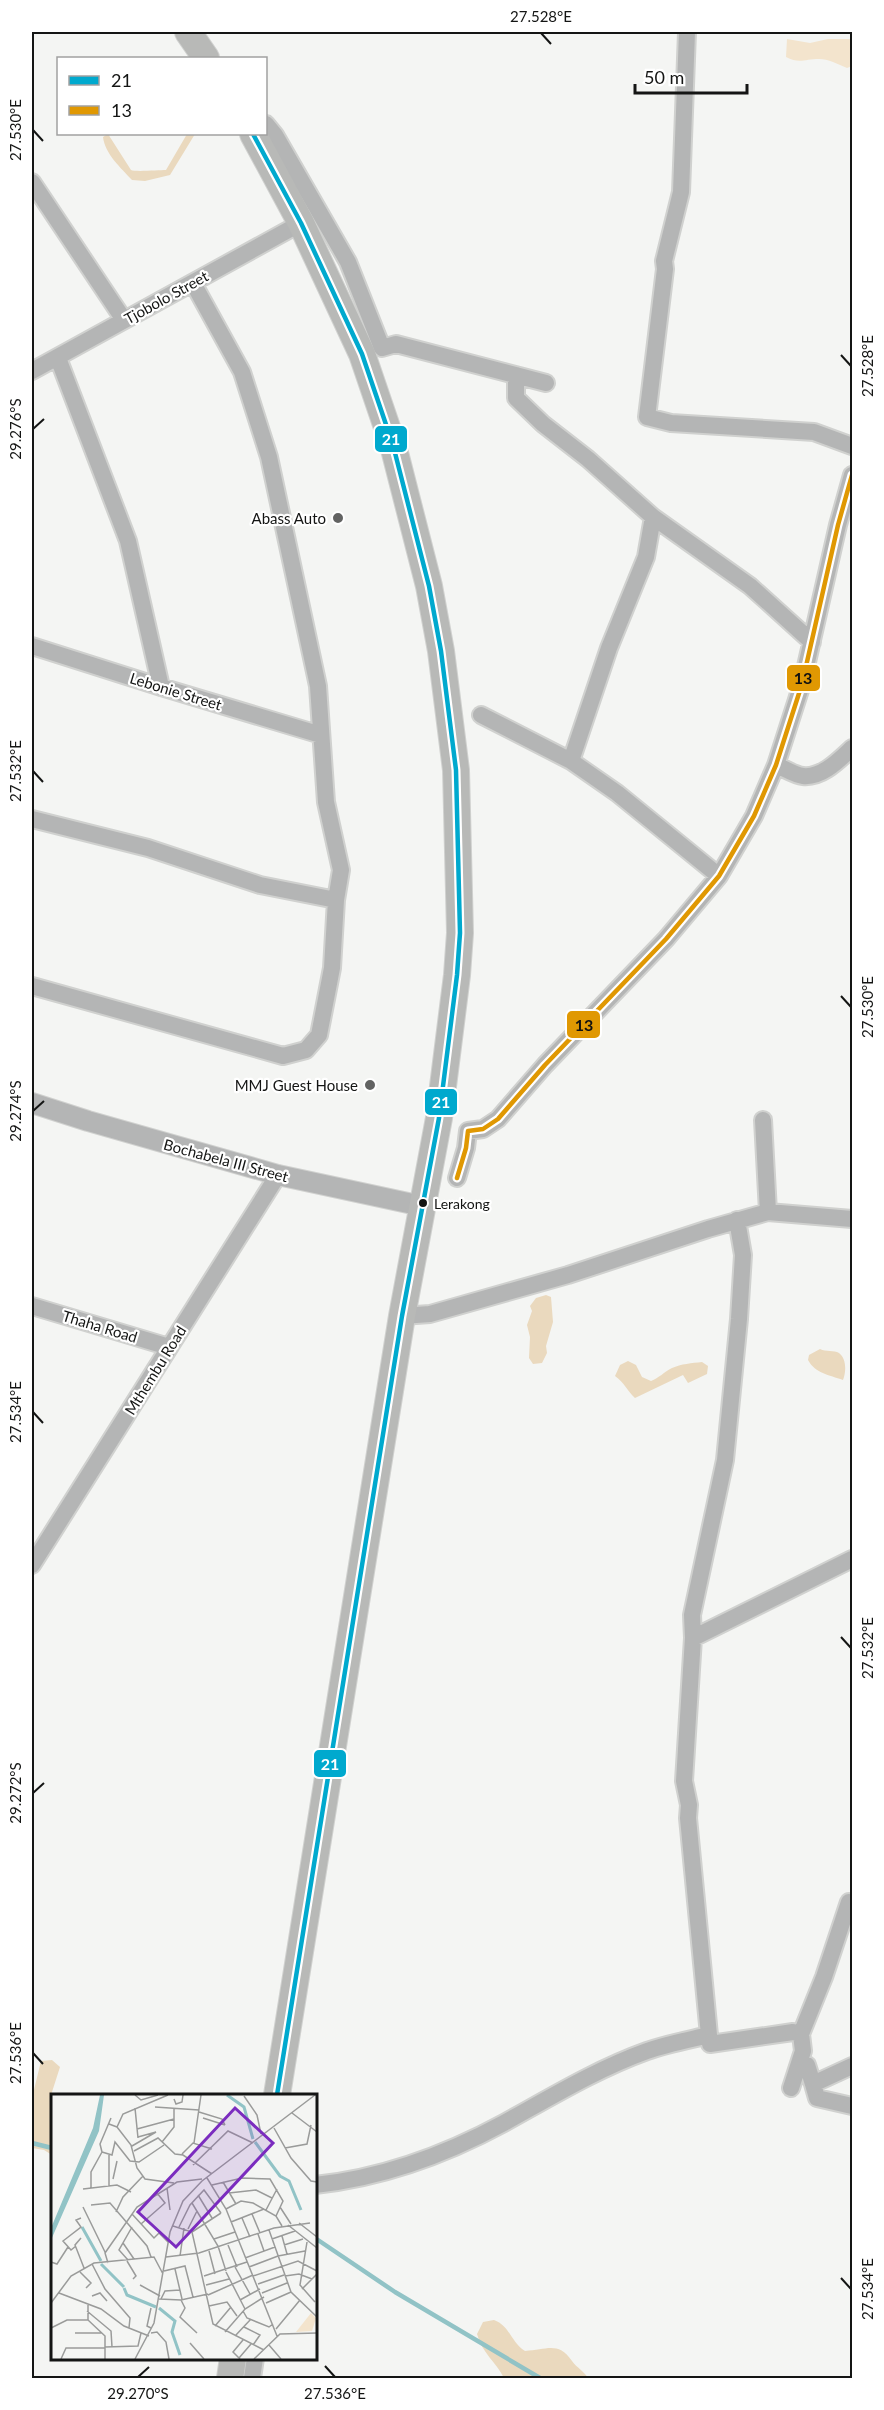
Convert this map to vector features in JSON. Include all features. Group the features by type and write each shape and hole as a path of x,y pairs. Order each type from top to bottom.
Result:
{"main road":[{"path":"188,32 205,57"},
{"path":"254,135 301,223 362,354 393,445 429,586 441,651 456,770 460,933 457,975 434,1143 402,1316 277,2094"},
{"path":"230,2379 233,2359"}],"street":[{"path":"687,32 681,192 664,261 647,417 671,423 814,432 852,446"},
{"path":"267,125 275,135 348,262 382,348 396,344 546,383"},
{"path":"32,182 124,320"},
{"name":"Tjobolo Street","path":"32,371 301,223"},
{"path":"32,986 283,1056 306,1050 319,1035 332,968 336,900 341,870 326,802 318,686 269,457 242,372 193,283"},
{"path":"58,358 128,541 161,687"},
{"path":"516,375 516,398 543,424 588,459 653,517 750,586 812,642"},
{"path":"457,1178 466,1148 468,1131 483,1129 498,1119 545,1065 666,939 719,876 754,816 776,765 802,684 838,525 852,475"},
{"path":"571,761 609,648 646,557 653,517"},
{"name":"Lebonie Street","path":"32,646 321,735"},
{"path":"481,715 571,761 617,793 719,876"},
{"path":"776,765 801,776 814,775 839,760 852,748"},
{"path":"32,819 148,848 260,885 336,900"},
{"name":"Bochabela III Street","path":"32,1103 278,1175 422,1206"},
{"path":"763,1120 768,1212"},
{"path":"434,1143 466,1148"},
{"name":"Mthembu Road","path":"32,1565 278,1175"},
{"path":"402,1316 430,1314 568,1275 768,1212 852,1219"},
{"path":"737,1220 743,1255 739,1319 726,1450 692,1615 693,1638 684,1780 689,1805 688,1818 710,2044 793,2032 801,2034"},
{"name":"Thaha Road","path":"32,1306 169,1347"},
{"path":"693,1638 852,1559"},
{"path":"791,2088 803,2051 801,2034 824,1977 849,1902"},
{"path":"316,2185 382,2174 435,2155 502,2124 563,2089 647,2050 709,2035"},
{"path":"800,2061 807,2065 817,2098 852,2106"},
{"path":"813,2084 852,2066"},
{"path":"252,2379 255,2359"}],"shaded area":[{"path":"787,39 810,43 828,39 852,39 852,66 847,68 822,59 798,61 786,57"},
{"path":"109,135 131,170 142,171 166,170 186,135 194,135 170,175 145,181 132,180 114,160 103,137"},
{"path":"546,1295 551,1297 553,1322 546,1346 547,1353 542,1363 533,1364 529,1358 530,1337 527,1325 532,1311 530,1306 536,1298"},
{"path":"820,1349 837,1352 842,1356 845,1366 843,1380 814,1368 808,1360 809,1355"},
{"path":"628,1361 636,1365 642,1377 651,1381 679,1366 702,1362 708,1366 707,1374 688,1383 683,1375 635,1398 615,1376 620,1365"},
{"path":"52,2060 60,2067 51,2094 51,2154 44,2150 32,2148 32,2098 41,2061"},
{"path":"494,2320 504,2326 525,2351 552,2348 562,2351 588,2378 504,2378 482,2347 477,2334 483,2322"}],"waterway":[{"path":"32,2143 51,2148"},
{"path":"316,2239 395,2292 540,2378"}],"transit line":[{"name":"21","path":"254,135 301,223 362,354 393,445 429,586 441,651 456,770 460,933 439,1118 402,1316 277,2094"},
{"name":"13","path":"457,1178 466,1148 468,1131 483,1129 498,1119 545,1065 666,939 719,876 754,816 776,765 802,684 838,525 852,475"}],"place":[{"name":"Abass Auto","path":"338,518"},
{"name":"MMJ Guest House","path":"370,1085"},
{"name":"Lerakong","path":"423,1203"}]}
